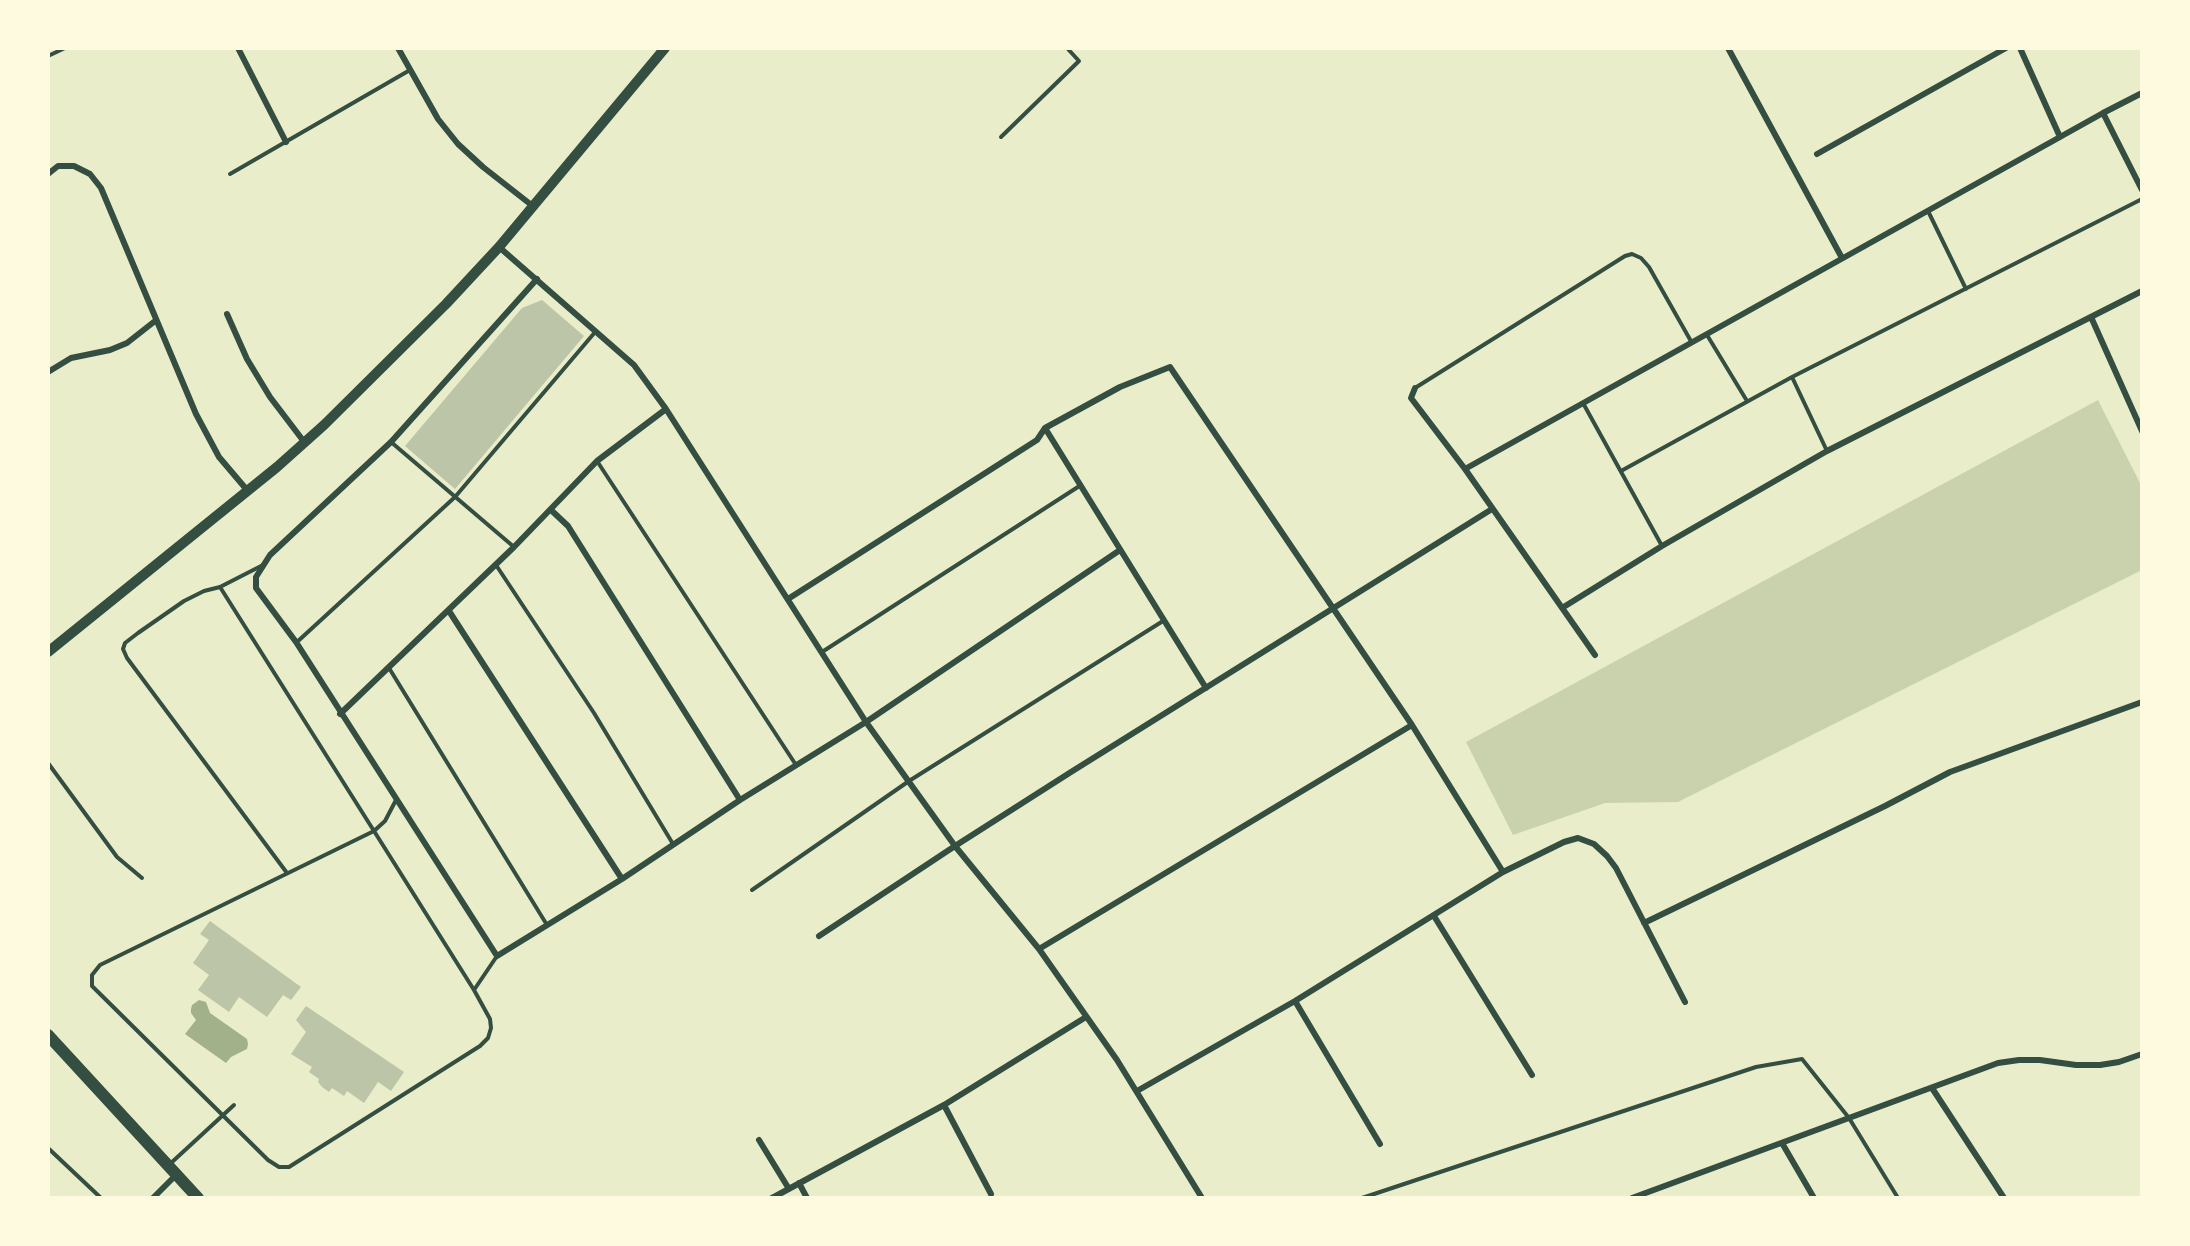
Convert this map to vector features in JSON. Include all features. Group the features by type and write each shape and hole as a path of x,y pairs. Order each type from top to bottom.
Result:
{"highway":[{"path":"48,1035 198,1198"}],"main road":[{"path":"48,652 277,468 395,355 499,247 664,48"}],"street":[{"path":"238,48 286,142"},
{"path":"398,48 438,119 458,144 534,207"},
{"path":"1728,48 1842,258"},
{"path":"1817,154 2006,48"},
{"path":"2020,48 2060,137"},
{"path":"1465,469 2142,93"},
{"path":"2103,113 2142,190"},
{"path":"48,174 58,166 74,166 90,174 101,188 155,321 205,432 219,457 247,490"},
{"path":"499,247 634,365 666,409 866,722 955,846 1039,950 1137,1091 1202,1198"},
{"path":"537,279 391,442 270,555 256,577 256,588 296,642 497,956 622,879 740,800 866,722 1120,550"},
{"path":"1562,608 1662,546 1827,451 2142,291"},
{"path":"227,314 247,359 270,397 305,443"},
{"path":"2091,317 2142,432"},
{"path":"48,372 71,357 110,350 127,343 155,321"},
{"path":"788,598 1037,440 1045,428 1120,387 1170,367 1412,725 1503,872"},
{"path":"1415,388 1411,398 1465,469 1594,655"},
{"path":"340,714 496,565 597,460 666,409"},
{"path":"1045,428 1206,688"},
{"path":"819,936 955,846 1492,509"},
{"path":"551,510 568,526 740,800"},
{"path":"449,610 622,879"},
{"path":"1644,923 1950,772 2142,702"},
{"path":"1039,950 1412,725"},
{"path":"1137,1091 1295,1001 1503,872 1564,842 1578,838 1594,843 1616,868 1685,1002"},
{"path":"1434,916 1532,1075"},
{"path":"1295,1001 1380,1144"},
{"path":"772,1198 944,1105 1086,1017"},
{"path":"1634,1198 1998,1064 2019,1060 2040,1060 2076,1065 2100,1065 2141,1056"},
{"path":"1932,1088 2004,1198"},
{"path":"944,1105 991,1194"},
{"path":"759,1140 789,1189"},
{"path":"1782,1143 1814,1198"},
{"path":"153,1198 176,1175"},
{"path":"799,1184 807,1198"}],"lane":[{"path":"48,56 65,48"},
{"path":"1001,137 1079,61 1067,48"},
{"path":"230,174 410,70"},
{"path":"1621,471 1792,377 2142,199"},
{"path":"1928,211 1966,289"},
{"path":"1415,388 1625,256 1632,254 1641,258 1649,267 1692,343"},
{"path":"296,642 455,497 596,331"},
{"path":"1706,334 1747,401"},
{"path":"1792,377 1827,451"},
{"path":"1583,403 1662,546"},
{"path":"391,442 514,547"},
{"path":"597,460 796,765"},
{"path":"822,652 1081,484"},
{"path":"263,564 220,587 204,591 184,601 138,633 126,643 123,649 127,658 287,873"},
{"path":"496,565 594,714 674,844"},
{"path":"220,587 374,831 474,990 490,1019 491,1028 488,1038 480,1046 289,1167 279,1167 268,1160 92,986 92,975 100,965 374,831 385,821 396,800"},
{"path":"752,890 909,781 1163,621"},
{"path":"389,668 547,925"},
{"path":"48,763 117,857 142,878"},
{"path":"474,990 497,956"},
{"path":"1362,1198 1756,1067 1802,1059 1849,1118 1898,1198"},
{"path":"167,1166 234,1105"},
{"path":"48,1148 101,1198"}],"shaded area":[{"path":"2098,400 2142,487 2142,570 1678,802 1605,803 1513,835 1466,742"},
{"path":"199,1000 206,1002 210,1013 247,1039 247,1049 231,1057 226,1063 185,1034 196,1020 191,1009 192,1005"}],"building":[{"path":"542,300 584,336 455,489 405,446 522,308"},
{"path":"210,921 301,987 291,1000 283,995 267,1017 239,997 229,1012 198,990 209,975 193,963 209,940 200,934"},
{"path":"306,1006 404,1072 391,1091 378,1082 364,1103 347,1091 344,1096 332,1088 329,1092 322,1087 318,1082 319,1079 309,1072 312,1067 291,1054 306,1032 296,1020"}]}
